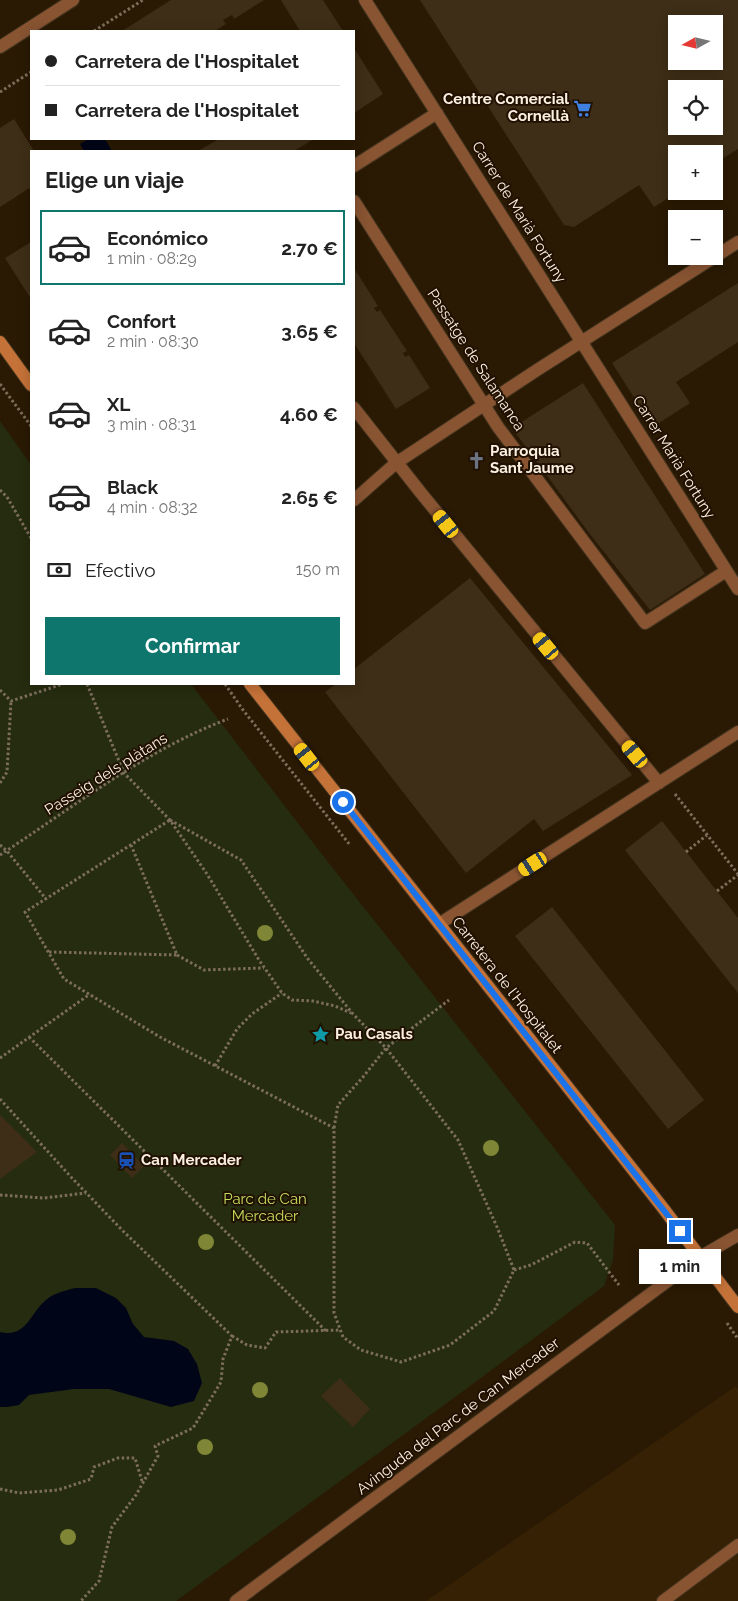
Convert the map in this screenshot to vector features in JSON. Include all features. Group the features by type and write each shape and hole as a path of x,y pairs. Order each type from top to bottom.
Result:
{"main road":[{"path":"0,342 29,378"},
{"name":"Carretera de l'Hospitalet","path":"251,685 738,1307"}],"street":[{"path":"0,47 73,0"},
{"name":"Carrer de Marià Fortuny","path":"365,0 582,341"},
{"path":"355,165 437,113"},
{"name":"Passatge de Salamanca","path":"355,203 498,427 645,623 726,571"},
{"path":"355,499 396,463 582,341 738,242"},
{"name":"Carrer Marià Fortuny","path":"582,341 738,589"},
{"path":"355,409 396,463 665,785"},
{"path":"439,924 665,785 738,732"},
{"name":"Avinguda del Parc de Can Mercader","path":"236,1601 700,1257 738,1234"},
{"path":"663,1601 738,1545"}],"path":[{"path":"96,30 143,0"},
{"path":"0,92 30,73"},
{"path":"0,384 30,425"},
{"path":"0,490 7,498 30,536"},
{"path":"11,701 60,685"},
{"path":"87,685 124,773 170,820 207,874 264,968 282,993 292,1000 313,1001 335,1006 353,1014"},
{"path":"0,690 11,701 7,772 0,783"},
{"name":"Passeig dels plàtans","path":"0,855 124,773 195,732 228,719"},
{"path":"665,785 738,874 717,891"},
{"path":"170,820 25,912 64,979 160,1037 334,1128"},
{"path":"170,820 241,860 308,959 353,1014 386,1048 458,1140 497,1227 514,1270 494,1311 450,1345 401,1362 361,1350 344,1337 334,1313 334,1128 338,1105 386,1048 449,1000"},
{"path":"686,852 707,835"},
{"path":"0,845 46,899"},
{"path":"131,845 177,956"},
{"path":"48,952 177,956 204,970 264,968"},
{"path":"214,1066 237,1029 252,1014 282,993"},
{"path":"0,1058 90,994"},
{"path":"29,1037 326,1331"},
{"path":"0,1100 123,1231 232,1336 247,1345 266,1348 276,1332 340,1330"},
{"path":"0,1195 44,1198 86,1193"},
{"path":"514,1270 532,1265 580,1241 587,1243 619,1285"},
{"path":"80,1601 99,1581 112,1527 136,1494 158,1456 154,1446 193,1428 221,1382 223,1359 232,1336"},
{"path":"0,1489 19,1493 58,1490 91,1479 94,1467 118,1458 135,1458 142,1481"}],"shaded area":[{"path":"736,1386 738,1389 738,1601 426,1601"}],"green space":[{"name":"Parc de Can Mercader","path":"0,421 30,464 30,685 192,685 324,857 615,1225 613,1260 604,1286 176,1601 0,1601"}],"water":[{"path":"87,140 106,140 111,150 83,150 80,144"},
{"path":"75,1288 96,1288 116,1298 126,1308 133,1324 144,1337 174,1341 188,1349 197,1364 202,1383 194,1401 171,1407 109,1389 74,1389 29,1395 19,1405 0,1407 0,1332 16,1332 27,1324 40,1306 49,1298 59,1292"}],"building":[{"path":"171,0 264,0 234,19 232,15 223,20 226,24 217,30 124,30"},
{"path":"281,0 323,0 342,30 299,30"},
{"name":"Centre Comercial Cornellà","path":"420,0 738,0 738,149 723,158 723,145 668,145 668,198 654,207 639,185 574,227 564,225"},
{"path":"355,50 383,94 355,112"},
{"path":"14,119 33,150 30,150 30,188 0,207 0,128"},
{"path":"217,140 312,140 296,150 200,150"},
{"path":"30,243 30,297 5,258"},
{"path":"355,270 378,306 374,308 377,312 380,310 407,351 403,353 405,357 409,355 430,388 396,409 355,345"},
{"path":"738,283 738,342 676,382 690,403 653,427 612,363"},
{"path":"583,383 705,574 650,610 589,533 512,428"},
{"path":"470,578 632,775 543,831 534,819 466,873 325,692 335,685 355,685 355,668"},
{"path":"662,821 738,918 738,993 625,850"},
{"path":"552,907 704,1100 668,1129 515,936"},
{"path":"0,1115 37,1152 0,1179"},
{"name":"Can Mercader","path":"122,1143 144,1166 132,1178 110,1155"},
{"path":"340,1378 370,1409 353,1427 321,1396"}],"place":[{"name":"Centre Comercial Cornellà","path":"583,108"},
{"name":"Parroquia Sant Jaume","path":"476,460"},
{"name":"Pau Casals","path":"321,1034"},
{"name":"Can Mercader","path":"127,1160"}],"route":[{"path":"343,802 680,1231"}]}
